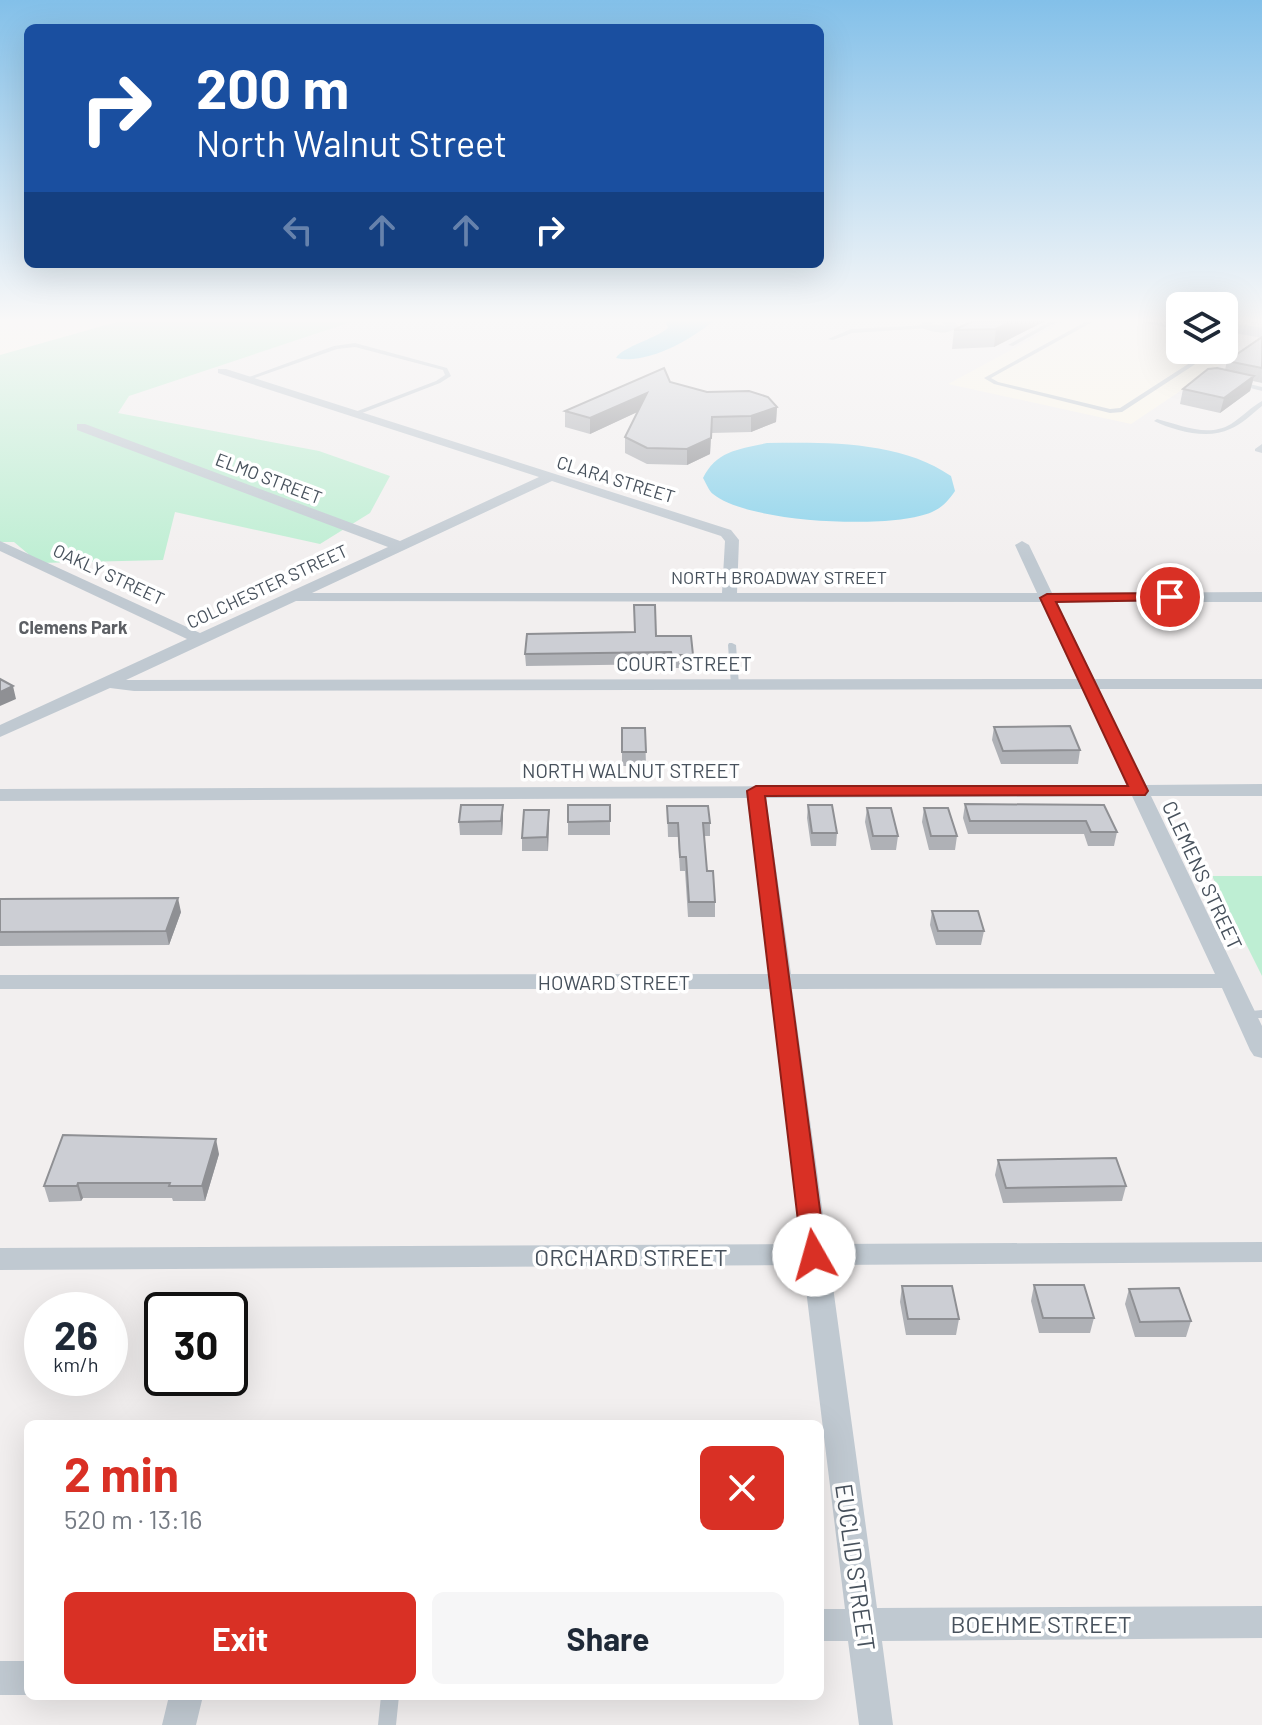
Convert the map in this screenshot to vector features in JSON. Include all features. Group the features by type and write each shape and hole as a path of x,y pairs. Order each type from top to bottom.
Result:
{"street":[{"name":"CLARA STREET","path":"320,402 726,533 732,540 729,597"},
{"name":"ELMO STREET","path":"81,427 400,546"},
{"name":"COLCHESTER STREET","path":"0,732 550,477"},
{"name":"OAKLY STREET","path":"0,545 200,639"},
{"name":"CLEMENS STREET","path":"1022,545 1229,981 1253,1015 1262,1050"},
{"name":"NORTH BROADWAY STREET","path":"296,596 1262,597"},
{"name":"COURT STREET","path":"106,682 134,686 1262,684"},
{"name":"NORTH WALNUT STREET","path":"0,795 1262,790"},
{"name":"EUCLID STREET","path":"756,791 876,1725"},
{"name":"HOWARD STREET","path":"0,982 1229,981"},
{"name":"ORCHARD STREET","path":"0,1259 1262,1252"},
{"name":"BOEHME STREET","path":"824,1625 1262,1622"},
{"path":"0,1678 24,1678"},
{"path":"179,1725 185,1700"}],"lane":[{"path":"357,413 387,402"},
{"path":"1071,402 1110,411 1122,410 1135,402"},
{"path":"1157,421 1198,431 1218,431 1226,429 1262,403"},
{"path":"732,645 735,685"},
{"path":"387,1725 390,1700"}],"shaded area":[{"path":"1028,402 1165,402 1131,424"}],"green space":[{"path":"0,402 125,402 118,413 319,451 390,476 370,513 320,544 175,512 163,560 39,563 14,542 0,542"},
{"path":"1212,876 1262,876 1262,976"}],"water":[{"path":"767,443 838,444 887,450 931,464 951,476 955,491 932,512 912,518 854,522 820,521 756,512 731,504 712,493 703,478 715,462 729,453"}],"building":[{"path":"587,402 628,402 590,418 565,411"},
{"path":"643,402 772,402 777,407 751,416 712,417 711,438 687,449 647,448 625,437"},
{"path":"634,605 655,605 656,636 691,636 693,655 672,655 671,652 525,654 527,634 635,632"},
{"path":"0,679 13,686 0,692"},
{"path":"1070,726 1080,750 1003,751 994,727"},
{"path":"622,728 645,728 646,752 622,752"},
{"path":"965,804 1104,805 1117,832 1091,832 1086,821 970,821"},
{"path":"461,805 503,805 501,821 459,822"},
{"path":"568,805 610,805 610,821 568,822"},
{"path":"808,805 832,805 837,833 812,833"},
{"path":"667,806 708,806 710,823 703,823 707,871 713,871 715,902 689,902 686,857 680,857 678,823 668,823"},
{"path":"867,808 891,808 898,836 873,836"},
{"path":"924,808 948,808 957,836 931,836"},
{"path":"524,810 549,810 547,837 522,838"},
{"path":"178,898 166,931 0,932 0,899"},
{"path":"932,911 978,911 984,931 938,931"},
{"path":"63,1135 216,1139 202,1186 78,1183 77,1186 44,1186"},
{"path":"1116,1158 1126,1186 1006,1188 998,1160"},
{"path":"1034,1285 1084,1285 1094,1318 1043,1318"},
{"path":"902,1286 952,1286 959,1319 908,1319"},
{"path":"1179,1288 1191,1321 1140,1322 1129,1289"}],"district":[{"name":"Clemens Park","path":"73,627"}],"route":[{"path":"814,1255 756,791 1139,791 1047,598 1170,597"}]}
